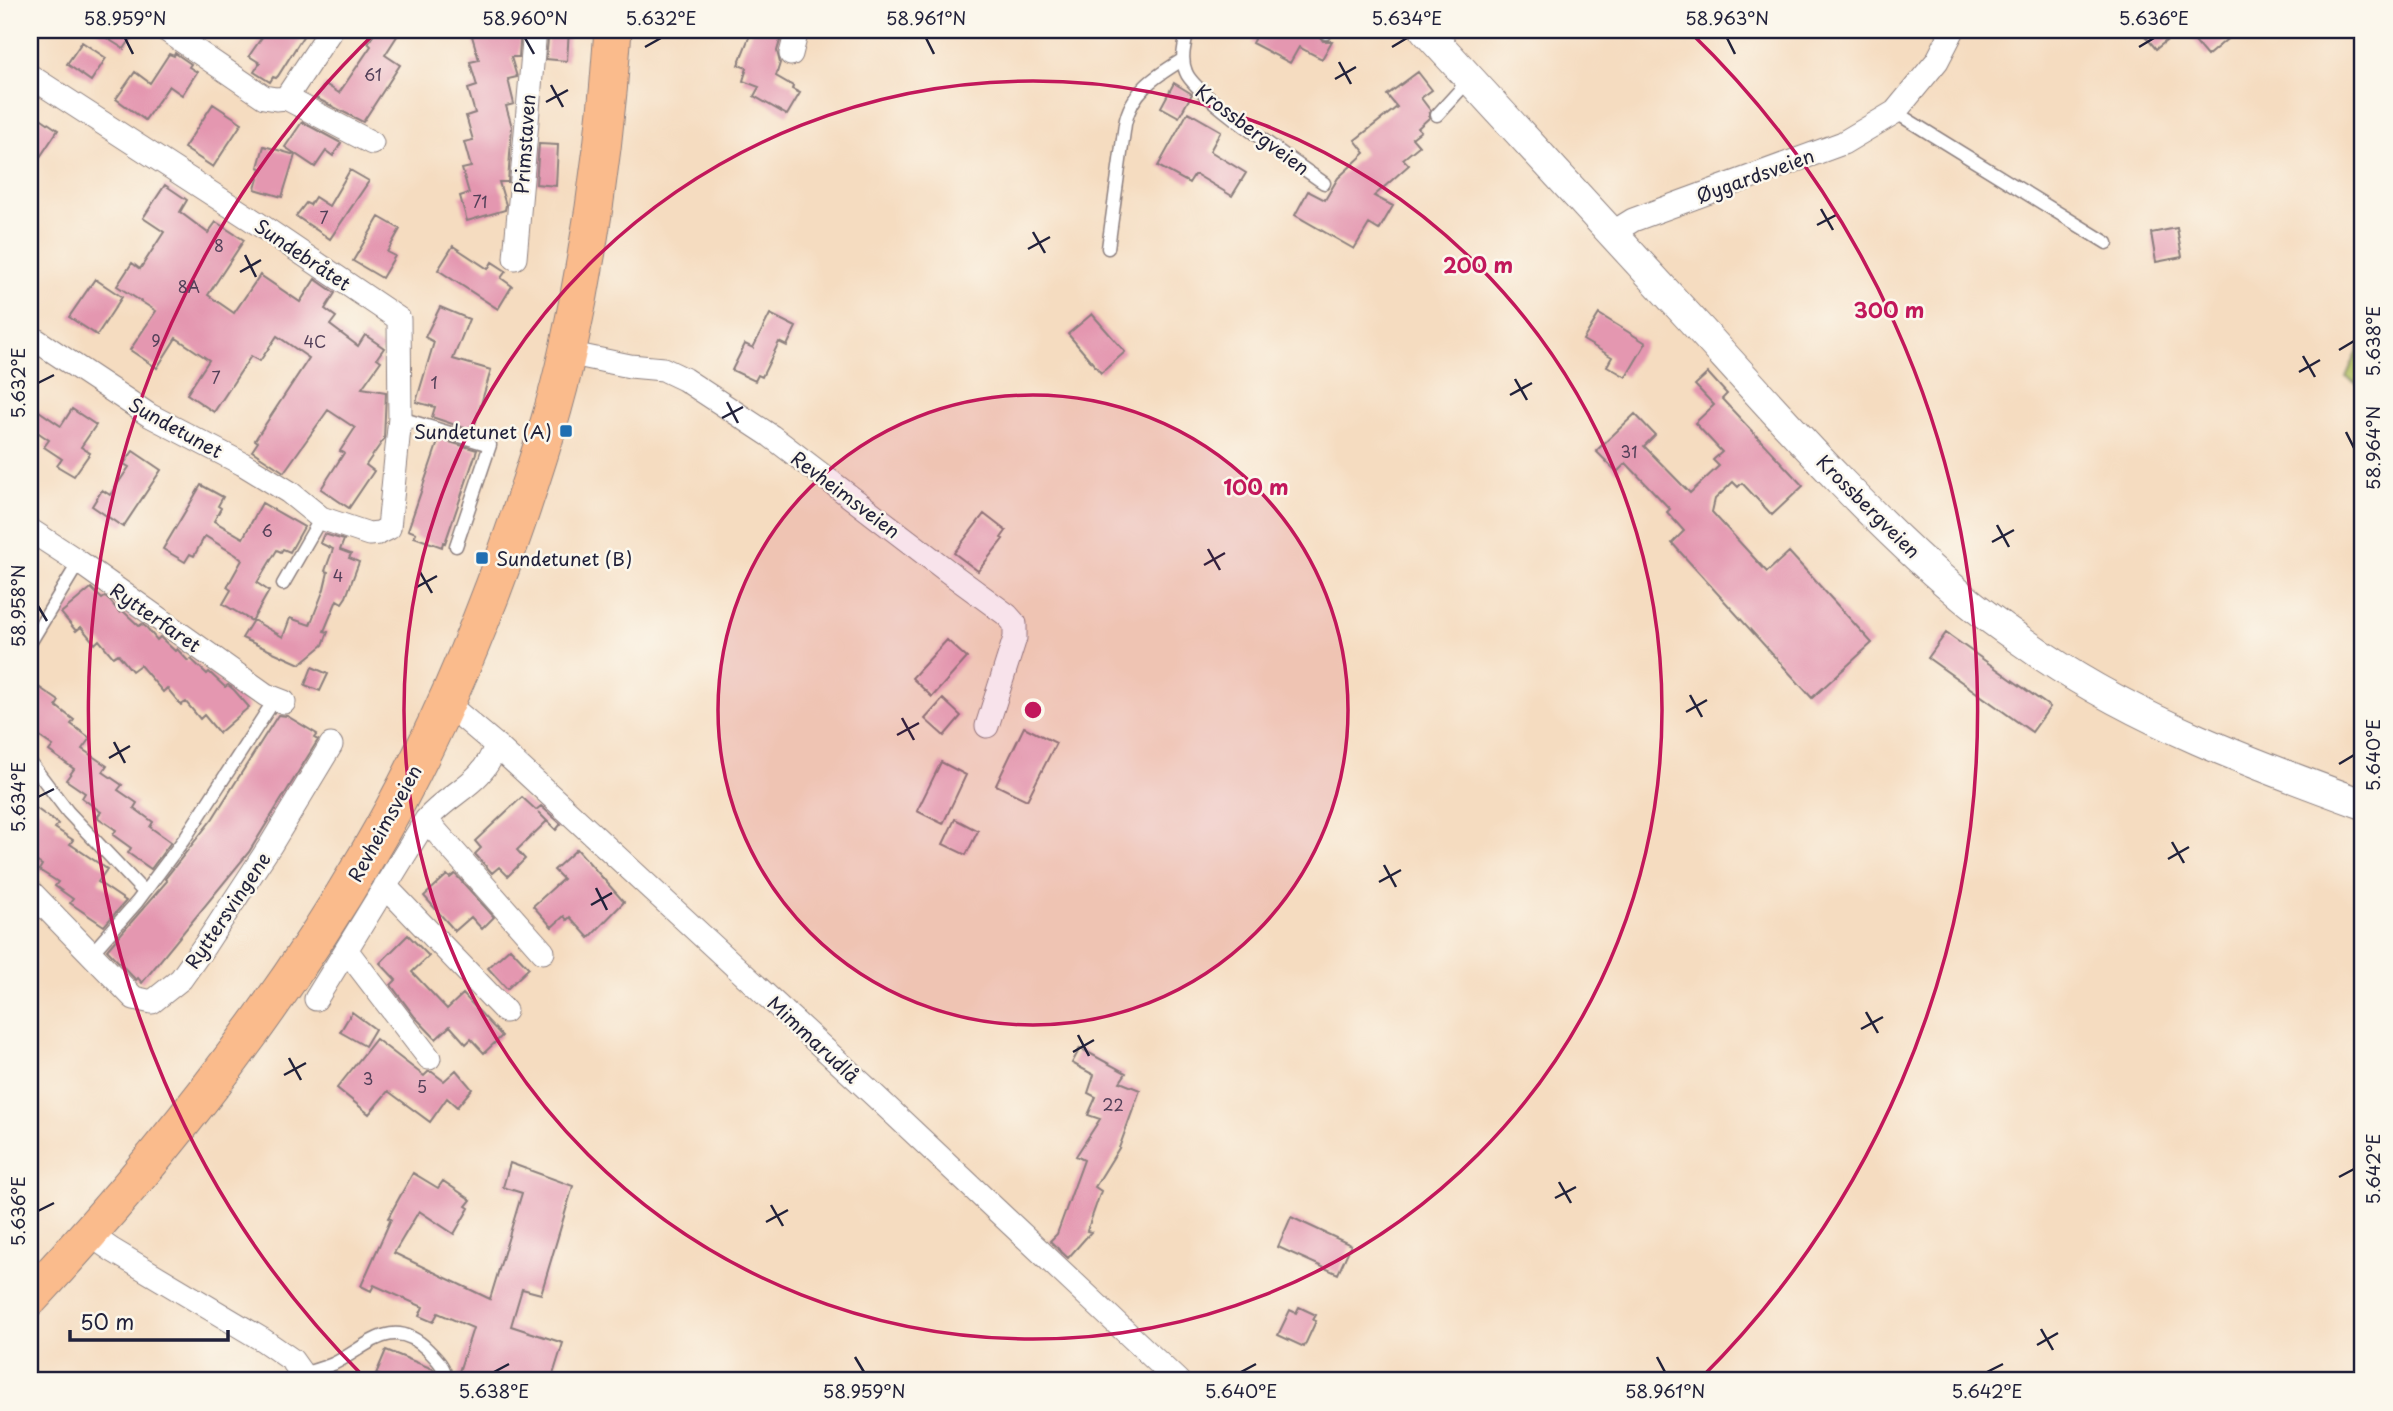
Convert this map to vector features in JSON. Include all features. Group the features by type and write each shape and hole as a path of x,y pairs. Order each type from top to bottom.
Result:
{"main road":[{"name":"Revheimsveien","path":"30,1310 82,1241 235,1056 308,951 370,851 418,761 445,702 486,609 507,551 546,433 567,353 596,197 613,30"},
{"name":"Revheimsveien","path":"30,1298 82,1241"}],"street":[{"path":"166,30 264,97 286,98 372,143"},
{"path":"286,98 331,30"},
{"name":"Primstaven","path":"515,258 535,30"},
{"path":"791,54 797,30"},
{"name":"Krossbergveien","path":"1426,30 1744,377 1871,511 1959,594 2044,656 2098,690 2168,726 2278,773 2363,804"},
{"name":"Øygardsveien","path":"1612,233 1633,220 1843,143 1895,112 1937,61 1953,30"},
{"name":"Sundebråtet","path":"30,76 399,319 400,418 389,528"},
{"name":"Sundetunet","path":"30,336 149,415 243,464 289,492 321,518 369,534 389,528"},
{"name":"Revheimsveien","path":"567,353 674,373 771,436 1007,615 1015,624 1015,638 987,726"},
{"name":"Rytterfaret","path":"30,530 266,695 280,700"},
{"name":"Mimmarudlå","path":"445,702 496,745 873,1094 1178,1381"},
{"name":"Ryttersvingene","path":"30,891 134,998 152,1002 181,979 323,779 331,745"},
{"name":"Revheimsveien","path":"316,999 426,820 446,800 477,779 492,758 496,745"},
{"path":"426,820 542,952"},
{"path":"384,886 505,1011"},
{"path":"347,951 429,1058"},
{"path":"82,1241 112,1250 263,1340 292,1360 303,1377"}],"lane":[{"path":"1108,248 1130,104 1137,93 1182,60 1188,30"},
{"name":"Krossbergveien","path":"1182,60 1192,83 1262,139 1324,183"},
{"path":"1437,116 1470,79"},
{"path":"1895,112 2107,243"},
{"path":"400,418 491,445 456,546"},
{"path":"283,584 321,518"},
{"path":"30,643 79,562"},
{"path":"90,954 144,892 280,700"},
{"path":"30,762 68,812 144,892"},
{"path":"303,1377 331,1365 382,1335 396,1333 410,1336 424,1346 445,1370 447,1381"}],"green space":[{"path":"2363,339 2363,387 2346,377"}],"building":[{"path":"94,30 137,30 124,49"},
{"path":"267,30 307,30 278,76 273,77 270,82 254,72 260,63 249,56"},
{"path":"377,30 401,30 385,55 400,65 363,122 316,98 325,84 339,93 371,46 368,43"},
{"path":"480,30 521,30 519,57 511,57 517,77 508,79 514,104 506,106 512,127 508,182 499,182 505,210 467,221 460,196 469,193 462,169 471,167 464,142 473,140 466,116 475,113 468,89 477,86 470,62 479,60 472,36 481,33"},
{"path":"549,30 569,30 567,61 546,59"},
{"path":"752,30 783,30 777,51 780,63 776,76 800,93 787,115 754,96 759,87 743,81 747,68 738,65"},
{"path":"1259,30 1311,30 1323,41 1332,41 1322,59 1299,47 1290,63 1252,43"},
{"path":"2140,30 2180,30 2156,49"},
{"path":"2185,30 2238,30 2207,56"},
{"path":"82,42 106,58 91,81 67,64"},
{"path":"175,53 191,64 189,67 197,72 182,95 169,86 145,120 116,99 135,72 150,83 169,54 174,56"},
{"path":"1418,72 1432,90 1421,98 1430,110 1429,118 1418,128 1421,131 1412,138 1419,146 1403,159 1409,165 1374,196 1393,206 1379,230 1369,224 1354,249 1295,215 1308,191 1325,200 1338,178 1365,153 1355,140 1397,107 1387,95"},
{"path":"1174,83 1192,94 1179,117 1161,107"},
{"path":"213,104 242,123 213,167 184,148"},
{"path":"30,111 58,130 30,172"},
{"path":"1188,112 1221,131 1210,151 1246,173 1232,196 1197,175 1194,175 1189,183 1158,166"},
{"path":"302,122 341,143 333,156 326,151 315,167 285,147"},
{"path":"539,144 558,145 556,186 536,184"},
{"path":"264,146 295,155 282,197 255,189"},
{"path":"350,170 369,181 330,239 296,216 306,203 310,205 315,197 329,206"},
{"path":"165,185 187,200 180,212 208,233 216,222 244,240 208,295 234,313 260,275 300,302 315,279 335,293 325,309 336,317 330,325 358,346 365,335 384,348 377,358 381,361 362,388 386,392 384,439 366,465 374,471 349,508 321,489 344,453 340,451 355,428 328,410 284,472 252,451 258,442 255,440 309,358 277,336 260,361 251,356 214,412 187,394 209,360 176,338 157,368 130,350 156,311 117,286 132,263 140,269 164,232 143,218"},
{"path":"379,217 400,229 387,252 395,256 382,278 353,261"},
{"path":"2177,228 2182,257 2156,262 2151,233"},
{"path":"453,246 488,269 492,262 506,271 501,278 512,286 498,309 438,270"},
{"path":"95,279 122,297 97,335 69,317"},
{"path":"440,307 469,319 453,359 491,370 473,431 432,417 435,407 416,402 434,342 425,337"},
{"path":"770,314 796,327 787,346 779,342 762,377 758,375 755,381 732,370 745,344 753,348"},
{"path":"1092,314 1125,352 1101,373 1068,334"},
{"path":"1599,314 1646,343 1626,377 1607,366 1612,357 1583,340"},
{"path":"1708,373 1727,394 1722,399 1803,486 1772,515 1742,483 1738,487 1733,482 1715,499 1712,512 1767,572 1789,552 1872,643 1812,698 1672,543 1684,531 1667,512 1670,509 1626,463 1617,472 1596,451 1635,414 1655,435 1644,446 1690,493 1719,466 1713,460 1722,452 1695,423 1714,405 1695,385"},
{"path":"30,405 61,426 72,409 96,425 81,447 90,453 74,476 57,466 62,459 44,447 49,440 30,427"},
{"path":"439,439 477,450 442,547 414,537 416,533 408,530"},
{"path":"133,451 161,470 123,527 92,506 102,490 110,495 129,467 124,464"},
{"path":"201,485 223,497 214,521 243,538 262,503 304,527 290,552 277,550 257,583 269,591 252,621 223,604 231,590 227,587 242,560 236,555 205,536 194,556 190,554 185,562 163,549"},
{"path":"984,514 1006,531 1001,538 1003,539 978,571 954,553"},
{"path":"324,534 344,540 340,550 351,554 349,558 359,562 346,597 342,603 337,600 324,631 328,632 323,645 300,664 242,638 253,620 283,637 290,618 310,625 324,589 328,572 325,571 333,549 320,543"},
{"path":"91,588 102,599 105,597 111,602 120,613 123,611 139,626 142,624 157,640 160,637 188,661 191,659 225,687 228,685 249,707 219,733 204,715 200,719 186,702 181,705 167,688 163,692 140,665 132,671 118,654 113,657 99,640 95,644 81,627 76,631 61,613"},
{"path":"1946,633 2050,707 2032,732 1928,658"},
{"path":"947,640 967,658 932,697 912,678"},
{"path":"312,667 328,674 320,691 305,685"},
{"path":"30,681 59,701 56,706 74,720 71,724 90,738 82,749 107,766 103,772 122,785 118,790 137,803 134,808 153,822 150,827 171,842 151,869 128,853 131,848 113,835 116,830 97,817 101,812 82,798 85,793 66,780 74,769 49,751 53,746 34,733 38,728 30,722"},
{"path":"943,699 961,716 944,736 925,719"},
{"path":"278,715 287,716 317,734 314,738 318,740 249,852 142,983 138,978 136,980 107,950 167,881 165,879 213,818"},
{"path":"1024,727 1056,743 1027,800 996,785"},
{"path":"941,762 966,775 943,824 917,811"},
{"path":"522,797 536,810 541,806 561,824 556,830 547,821 517,850 525,859 508,876 499,867 492,873 475,854 481,848 475,841"},
{"path":"30,804 58,824 55,828 73,840 70,844 107,869 98,882 126,901 104,926 70,903 73,899 55,886 58,882 39,870 42,865 30,857"},
{"path":"955,819 978,831 966,855 943,844"},
{"path":"577,849 624,902 589,938 570,917 567,920 564,916 552,927 533,906 563,879 554,870"},
{"path":"455,874 494,917 482,929 471,917 455,931 424,896 447,875 450,878"},
{"path":"408,935 429,956 412,972 447,1009 463,994 502,1036 484,1053 471,1039 466,1044 450,1026 436,1039 391,985 396,980 380,963"},
{"path":"510,948 529,968 507,989 488,968"},
{"path":"352,1012 375,1029 365,1046 340,1032"},
{"path":"376,1039 424,1076 432,1072 444,1081 456,1070 472,1089 457,1107 447,1098 430,1122 388,1091 369,1114 337,1088"},
{"path":"1080,1048 1126,1073 1120,1082 1140,1090 1119,1148 1095,1187 1101,1191 1087,1231 1091,1232 1068,1258 1050,1241 1057,1234 1084,1160 1076,1156 1100,1119 1088,1115 1096,1097 1088,1093 1094,1075 1072,1063"},
{"path":"510,1163 573,1186 541,1294 522,1289 511,1326 563,1343 551,1381 456,1381 473,1328 438,1313 433,1322 419,1316 423,1307 374,1285 371,1291 361,1286 391,1219 388,1218 413,1173 438,1188 443,1181 471,1200 454,1234 419,1211 394,1253 490,1299 522,1193 503,1187"},
{"path":"1291,1217 1351,1245 1338,1274 1278,1247"},
{"path":"1299,1307 1316,1315 1313,1320 1316,1321 1304,1347 1278,1335 1290,1310 1296,1313"},
{"path":"386,1350 433,1369 438,1381 395,1381 376,1374"}],"place":[{"name":"Sundetunet (A)","path":"566,431"},
{"name":"Sundetunet (B)","path":"482,558"}]}
